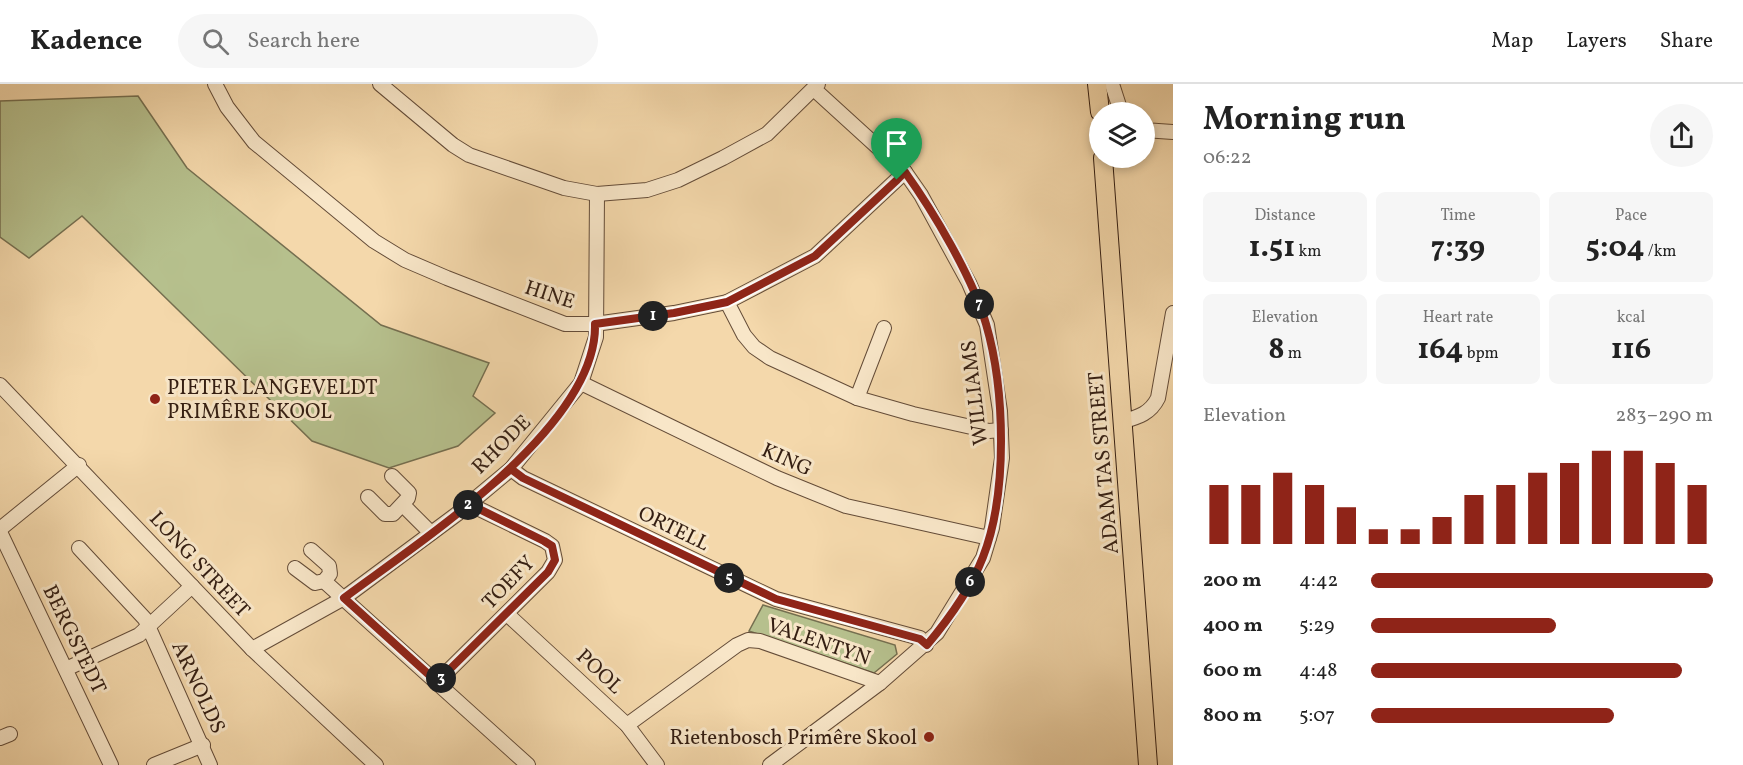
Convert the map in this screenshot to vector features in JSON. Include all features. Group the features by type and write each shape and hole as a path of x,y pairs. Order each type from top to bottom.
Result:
{"main road":[{"path":"1097,84 1099,102"},
{"name":"ADAM TAS STREET","path":"1104,168 1148,765"}],"street":[{"name":"HINE","path":"215,84 227,107 254,142 374,241 405,260 549,320 565,324 595,324 674,313 727,302 815,256 905,172"},
{"path":"380,84 453,145 470,154 564,188 597,194 647,190 678,180 723,159 767,134 817,87"},
{"path":"1112,84 1118,102"},
{"name":"WILLIAMS","path":"770,765 927,645 964,592 983,558 989,538 1002,458 1001,430 987,326 980,305 938,224 905,172 817,87"},
{"path":"1155,131 1173,132"},
{"name":"RHODE","path":"252,649 344,598 469,504 511,469 581,383 596,337 597,194"},
{"path":"727,302 753,347 857,398 913,414 989,431 1001,430"},
{"path":"1121,422 1142,415 1153,408 1158,398 1173,313"},
{"path":"857,398 884,328"},
{"name":"KING","path":"581,383 777,478 846,506 989,538"},
{"name":"LONG STREET","path":"0,385 79,465 252,649 372,764"},
{"path":"0,531 79,465"},
{"name":"ORTELL","path":"511,469 523,478 776,599 920,639 927,645"},
{"path":"368,497 389,516 404,505 409,493 392,476"},
{"name":"TOEFY","path":"437,682 548,572 555,560 555,553 544,541 469,504"},
{"path":"404,505 431,533"},
{"name":"BERGSTEDT","path":"0,531 111,765"},
{"name":"ARNOLDS","path":"79,548 139,612 149,627 210,765"},
{"path":"294,568 315,583 324,581 330,574 329,566 311,550"},
{"path":"324,581 528,765"},
{"path":"66,669 133,638 149,627 192,586"},
{"name":"POOL","path":"507,614 627,725 657,765"},
{"name":"VALENTYN","path":"627,725 705,666 736,645 748,640 760,641 880,683"},
{"path":"154,765 203,745"}],"green space":[{"path":"138,96 187,168 381,325 489,363 473,396 495,413 458,446 389,468 312,441 82,216 29,258 0,237 0,101"},
{"path":"763,605 895,645 897,654 874,673 749,631"}],"place":[{"name":"PIETER LANGEVELDT PRIMÊRE SKOOL","path":"155,399"},
{"name":"Rietenbosch Primêre Skool","path":"929,737"}],"route":[{"path":"897,180 815,256 727,302 674,313 595,324 596,337 581,383 511,469 494,482 457,514 344,598 437,682 548,572 555,560 552,546 469,504 511,469 523,478 776,599 920,639 927,645 964,592 983,558 992,528 1002,458 1000,411 987,326 980,305 921,195 905,172 897,180"}]}
